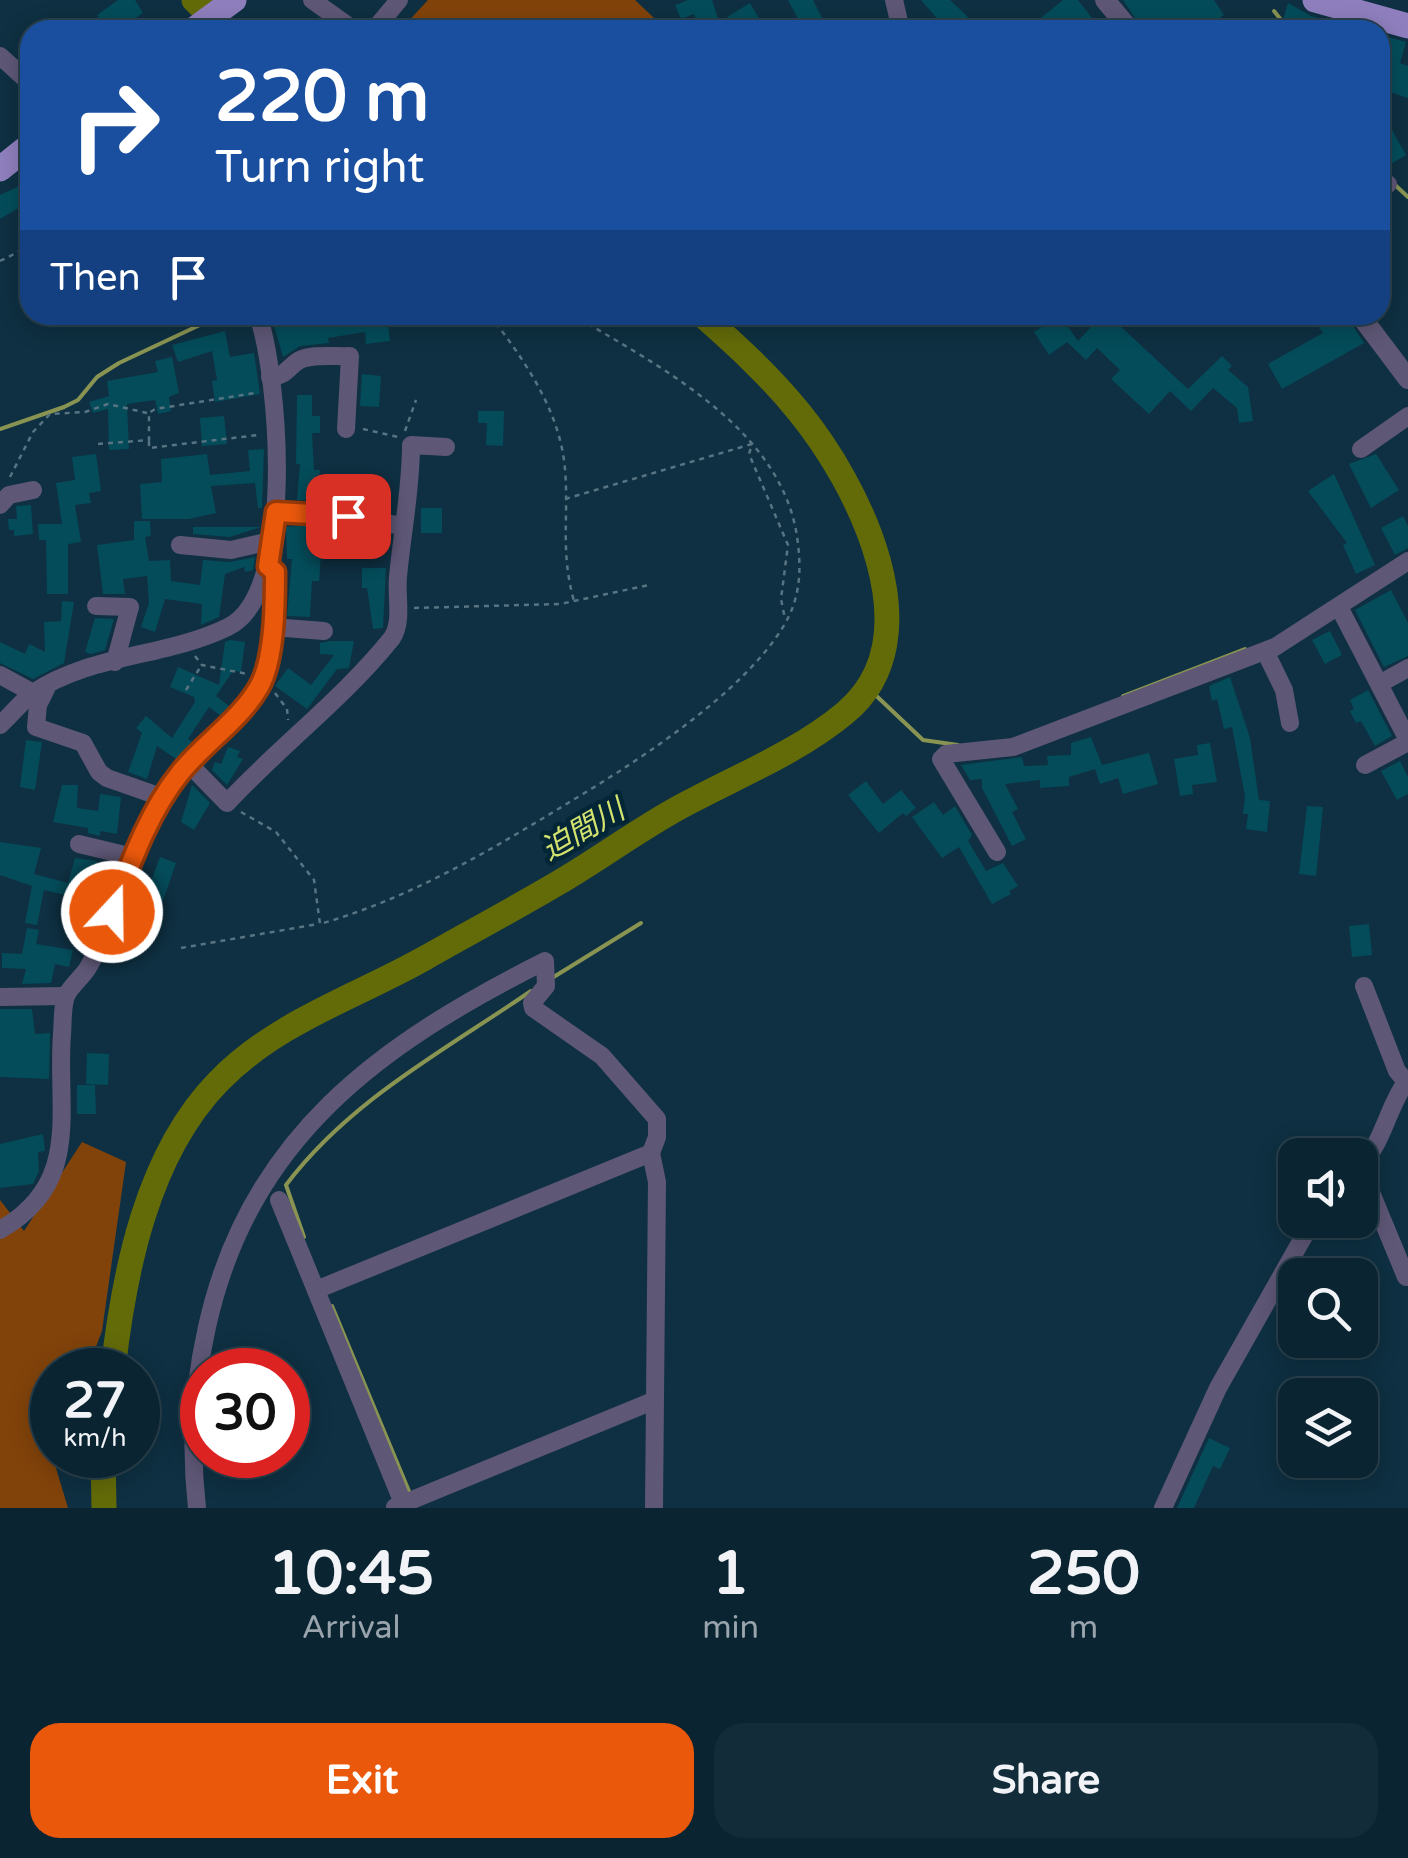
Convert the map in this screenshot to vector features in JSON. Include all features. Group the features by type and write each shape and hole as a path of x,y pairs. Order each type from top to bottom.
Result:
{"main road":[{"path":"207,20 234,0"},
{"path":"1315,0 1387,20"},
{"path":"0,168 20,153"}],"street":[{"path":"312,0 340,20"},
{"path":"383,20 400,0"},
{"path":"1104,0 1121,20"},
{"path":"0,56 20,75"},
{"path":"0,725 40,690 82,670 185,644 232,626 247,612 268,566 276,512 270,384 260,325"},
{"path":"1368,325 1408,378"},
{"path":"270,384 298,361 350,356 346,429"},
{"path":"1361,449 1408,416"},
{"path":"188,764 227,804 293,736 331,704 392,638 398,629 407,441 446,447"},
{"path":"0,506 8,495 33,490"},
{"path":"276,512 316,512 403,526"},
{"path":"180,545 230,550 274,540"},
{"path":"997,852 940,759 946,754 991,752 1033,740 1266,651 1285,643 1408,561"},
{"path":"0,1230 21,1218 44,1189 63,1145 60,1070 66,996 89,967 133,857 164,798 188,764 247,702 262,680 272,627 275,572 268,566"},
{"path":"96,606 130,607 115,662"},
{"path":"1339,607 1408,741 1365,765"},
{"path":"272,627 324,631"},
{"path":"1266,651 1284,690 1290,723"},
{"path":"1381,683 1408,668"},
{"path":"0,675 40,690"},
{"path":"40,690 36,727 83,743 99,772 107,778 164,798"},
{"path":"79,844 133,857"},
{"path":"198,1508 191,1442 197,1378 213,1299 230,1247 256,1193 290,1144 340,1093 388,1055 545,961 546,986 532,1003 533,1008 602,1056 652,1111 658,1127 651,1153 658,1182 654,1508"},
{"path":"1364,986 1397,1071 1407,1081 1378,1146"},
{"path":"0,997 66,996"},
{"path":"316,1290 651,1153"},
{"path":"278,1200 401,1507 653,1401"},
{"path":"1378,1209 1406,1277"},
{"path":"1163,1508 1218,1388 1303,1238"}],"path":[{"path":"497,325 536,379 561,442 564,566 574,601"},
{"path":"181,948 320,924 368,910 447,875 632,763 747,673 786,622 798,594 797,536 788,505 752,444 664,370 590,325"},
{"path":"6,481 16,471 32,432 50,414 86,412 108,404 148,414 155,409 270,384"},
{"path":"346,429 407,441 416,400"},
{"path":"148,414 149,448 274,432"},
{"path":"98,444 149,440"},
{"path":"565,498 752,444"},
{"path":"752,444 749,454 788,545 781,600 786,622"},
{"path":"398,608 574,601 649,585"},
{"path":"185,644 202,665 262,680 282,699 293,736"},
{"path":"186,690 202,665"},
{"path":"227,804 276,832 314,880 320,924"}],"shaded area":[{"path":"428,0 635,0 654,18 650,20 410,20"},
{"path":"82,1142 126,1162 102,1331 95,1348 30,1348 30,1478 59,1478 68,1508 0,1508 0,1200 24,1231"}],"building":[{"path":"118,0 135,0 143,13 132,20 100,20 97,15"},
{"path":"688,0 712,0 718,19 696,20 694,14 681,19 675,5"},
{"path":"788,0 813,0 823,20 799,20"},
{"path":"921,0 950,0 969,20 944,18 938,20"},
{"path":"1063,0 1078,0 1093,20 1038,20"},
{"path":"1123,0 1214,0 1224,15 1216,20 1136,20"},
{"path":"750,3 760,20 729,20 727,17"},
{"path":"1288,3 1326,20 1283,20"},
{"path":"1390,38 1406,42 1400,63 1408,66 1408,98 1390,92"},
{"path":"1390,127 1406,155 1390,164"},
{"path":"20,186 20,207 0,219 0,195"},
{"path":"274,325 388,325 390,341 366,344 365,332 328,338 329,343 300,346 283,357"},
{"path":"1045,325 1067,325 1078,341 1093,325 1119,325 1188,389 1222,356 1232,366 1228,370 1248,387 1253,421 1239,423 1237,408 1213,388 1191,411 1170,391 1149,414 1111,379 1120,370 1097,348 1086,360 1067,342 1049,355 1034,332"},
{"path":"1317,325 1352,325 1364,343 1282,389 1268,364 1323,333"},
{"path":"225,331 230,357 254,353 260,394 215,402 212,381 217,380 212,351 178,362 172,345"},
{"path":"172,357 179,393 169,397 171,411 158,414 155,400 127,404 129,449 109,450 108,409 93,413 89,402 109,396 107,381 158,372 155,361"},
{"path":"362,374 381,376 379,407 360,406"},
{"path":"297,395 312,395 312,416 320,416 320,433 312,433 314,470 320,470 317,497 312,496 312,500 297,500"},
{"path":"478,411 504,411 503,446 486,445 487,423 478,423"},
{"path":"224,416 227,444 202,446 200,418"},
{"path":"264,449 262,508 258,508 255,483 211,486 216,513 189,519 142,519 140,484 162,482 161,459 207,454 210,475 250,471 248,450"},
{"path":"96,454 101,491 89,493 91,503 75,505 81,542 68,544 68,594 47,594 46,540 39,540 38,524 62,524 56,483 75,480 72,457"},
{"path":"1376,454 1399,490 1371,508 1349,464"},
{"path":"1334,474 1375,565 1356,574 1343,545 1347,543 1308,491"},
{"path":"31,505 33,534 14,536 8,519 17,519 16,506"},
{"path":"421,508 442,508 442,533 421,533"},
{"path":"1403,516 1408,526 1408,548 1395,555 1381,528"},
{"path":"134,521 150,521 151,536 145,537 149,561 170,560 171,581 200,585 203,560 230,562 255,557 253,570 245,572 244,567 225,574 219,617 201,625 202,604 165,599 155,632 141,627 149,603 147,576 123,579 125,594 103,594 97,545 134,540"},
{"path":"193,527 261,527 230,537 193,534"},
{"path":"286,527 333,527 333,555 321,555 319,581 312,581 310,617 287,616 292,559 287,559"},
{"path":"362,568 386,568 383,628 373,629 367,588 362,588"},
{"path":"1391,590 1408,623 1408,656 1384,667 1355,610"},
{"path":"62,601 74,602 64,663 33,679 0,663 0,642 25,654 29,644 45,652 44,622 61,621"},
{"path":"95,618 114,619 105,650 91,654 85,652"},
{"path":"1330,631 1342,655 1325,664 1312,640"},
{"path":"354,641 349,668 337,669 307,709 275,686 288,668 311,685 334,655 320,654 320,643"},
{"path":"225,642 245,642 241,672 233,671 216,696 229,706 221,716 209,707 188,739 194,743 176,759 157,746 147,779 128,772 142,733 136,728 146,716 172,738 195,702 194,697 170,687 178,667 219,685"},
{"path":"1230,677 1250,738 1259,800 1270,801 1267,832 1246,829 1248,814 1243,814 1245,796 1232,727 1224,729 1217,699 1212,701 1209,686"},
{"path":"1368,690 1392,736 1375,746 1361,721 1356,723 1350,711 1354,709 1350,700"},
{"path":"1091,737 1102,765 1149,753 1158,784 1123,794 1118,778 1100,784 1095,769 1069,777 1069,786 1040,788 1040,780 1005,784 1018,809 1012,812 1026,839 1012,846 982,788 982,779 970,780 961,765 1022,757 1024,766 1048,765 1047,756 1071,755 1071,743"},
{"path":"26,740 42,742 35,790 20,787"},
{"path":"1210,743 1217,782 1192,785 1193,794 1180,796 1174,759 1198,755 1197,745"},
{"path":"228,747 240,751 237,757 243,759 227,785 212,770 215,762 221,764"},
{"path":"1400,761 1408,777 1408,794 1397,800 1381,771"},
{"path":"866,781 883,804 901,790 916,808 906,816 903,813 879,833 848,795"},
{"path":"62,785 78,785 77,808 98,811 100,794 121,797 117,834 100,831 100,836 88,833 88,828 53,822"},
{"path":"192,785 210,803 194,830 181,822"},
{"path":"934,802 943,815 955,806 972,835 968,841 986,871 1003,863 1018,886 1009,891 1011,894 992,904 959,847 942,858 912,817"},
{"path":"1307,806 1323,807 1316,876 1299,874"},
{"path":"0,842 41,848 34,874 68,883 75,858 97,861 93,886 110,889 104,904 44,890 37,925 25,923 32,886 0,875"},
{"path":"160,857 176,863 163,901 146,895"},
{"path":"1369,924 1372,955 1352,957 1349,926"},
{"path":"27,928 39,930 36,944 73,950 69,967 55,964 51,983 22,984 26,969 2,968 2,953 22,954"},
{"path":"0,1009 32,1009 35,1034 50,1033 49,1079 0,1077"},
{"path":"87,1053 109,1054 108,1085 86,1084"},
{"path":"77,1085 95,1085 96,1114 77,1114"},
{"path":"43,1134 45,1151 38,1152 39,1171 33,1184 0,1188 0,1144"},
{"path":"1209,1438 1230,1448 1220,1469 1213,1466 1194,1508 1177,1508"}],"waterway":[{"name":"迫間川","path":"194,0 214,20"},
{"path":"1274,11 1281,20"},
{"path":"1394,184 1408,197"},
{"path":"0,429 78,400 97,377 119,363 200,325"},
{"name":"迫間川","path":"116,1348 132,1255 156,1179 194,1111 241,1061 290,1027 425,958 558,883 664,816 807,740 845,713 872,681 885,644 886,603 878,561 863,518 844,478 799,412 765,373 713,325"},
{"path":"1123,696 1245,649"},
{"path":"867,687 923,740 958,745"},
{"path":"552,978 641,923"},
{"path":"304,1237 286,1185 311,1155 400,1078 531,991"},
{"path":"332,1306 411,1496"},
{"name":"迫間川","path":"103,1478 104,1508"}],"route":[{"path":"112,912 133,857 180,772 247,702 265,674 275,606 275,572 268,566 276,512 348,516"}]}
